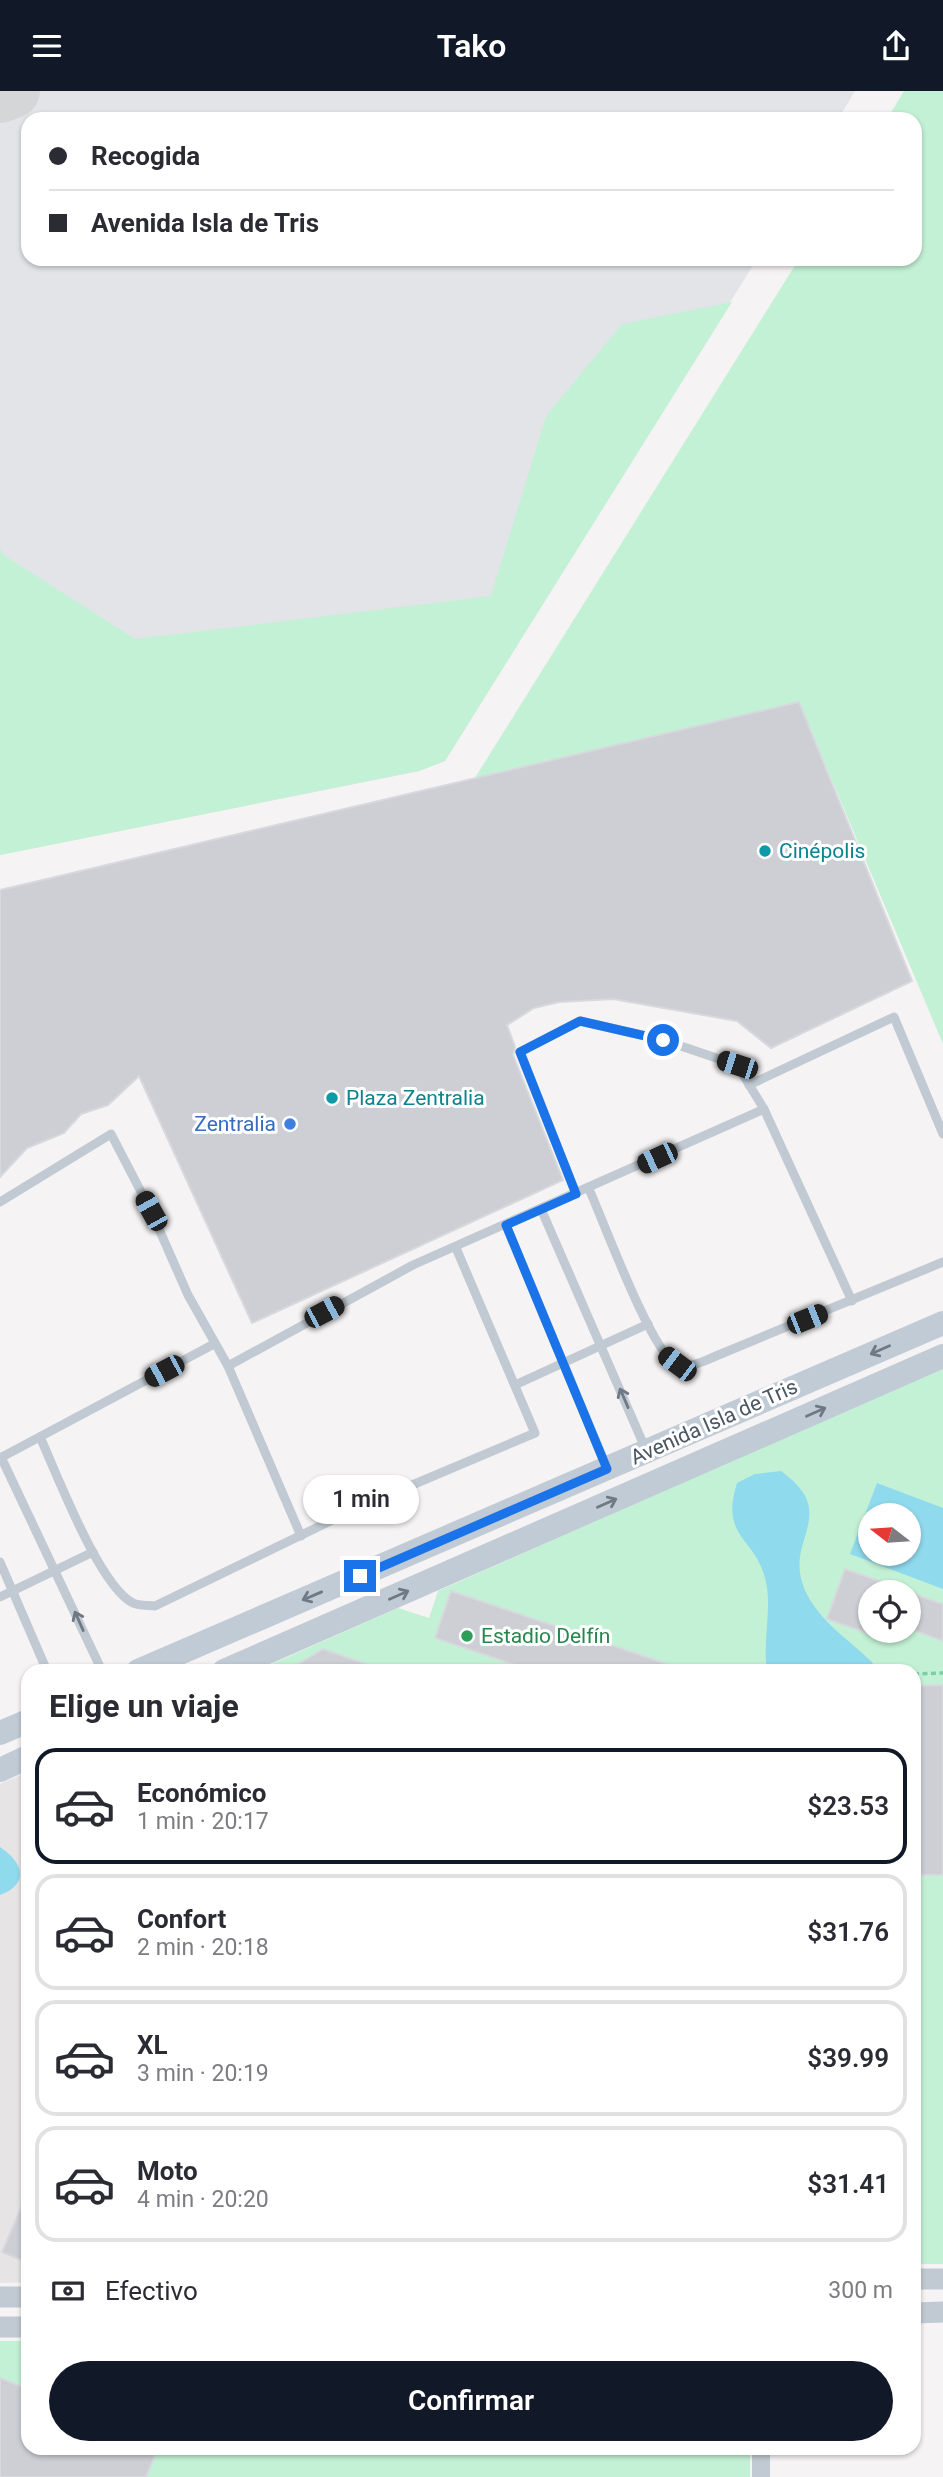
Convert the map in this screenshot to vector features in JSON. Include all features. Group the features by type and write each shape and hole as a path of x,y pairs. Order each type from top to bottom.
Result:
{"main road":[{"name":"Avenida Isla de Tris","path":"154,1664 943,1323"},
{"name":"Avenida Isla de Tris","path":"240,1664 943,1356"},
{"path":"0,1733 21,1724"},
{"path":"0,1770 21,1760"}],"street":[{"path":"921,2279 943,2279"},
{"path":"0,2297 21,2297"},
{"path":"921,2313 943,2312"},
{"path":"0,2327 21,2327"},
{"path":"761,2455 761,2477"}],"lane":[{"path":"749,1085 894,1017 943,1134"},
{"path":"576,1194 520,1052 580,1021 663,1040 737,1065 764,1109 852,1301"},
{"path":"228,1366 369,1287 764,1109"},
{"path":"0,1202 111,1134 214,1344 228,1366 301,1536"},
{"path":"589,1189 648,1324 665,1355 677,1364 691,1366 943,1262"},
{"path":"541,1209 647,1452"},
{"path":"506,1225 607,1469"},
{"path":"40,1437 93,1552 116,1587 134,1604 155,1606 353,1510 535,1433 456,1248"},
{"path":"515,1385 648,1324"},
{"path":"99,1664 1,1458 214,1344"},
{"path":"0,1597 93,1552"},
{"path":"0,1562 44,1664"}],"path":[{"path":"921,1674 943,1673"}],"shaded area":[{"path":"0,91 855,91 842,112 21,112 21,266 753,266 445,761 419,771 0,855"},
{"path":"21,1775 21,2282 0,2283 0,1784"}],"green space":[{"path":"904,91 943,91 943,1044 799,702 473,781 795,266 922,266 922,112 891,112"},
{"path":"732,302 445,761 419,771 0,855 0,547 2,554 135,639 491,596 546,416 622,324"},
{"path":"943,1367 943,2264 921,2264 921,1664 272,1664 398,1608 429,1618 438,1591"},
{"path":"0,2341 21,2341 21,2455 750,2455 750,2477 0,2477"}],"water":[{"path":"781,1471 798,1486 807,1500 808,1525 799,1566 802,1582 822,1616 873,1664 766,1664 768,1612 765,1578 754,1553 735,1526 733,1515 737,1483 755,1474"},
{"path":"877,1483 943,1508 943,1589 882,1566 921,1566 921,1503 869,1503"},
{"path":"858,1533 858,1557 850,1554"},
{"path":"0,1847 14,1859 20,1873 16,1885 0,1895"}],"building":[{"path":"799,702 912,981 771,1048 737,1021 613,999 559,1002 534,1008 507,1025 515,1047 513,1055 563,1180 252,1323 139,1076 108,1105 81,1114 64,1133 27,1148 0,1177 0,890"},
{"path":"845,1569 876,1580 858,1580 858,1630 827,1619"},
{"path":"451,1591 667,1664 512,1664 435,1638"},
{"path":"921,1596 943,1604 943,1641 921,1633"},
{"path":"323,1649 366,1664 298,1664"},
{"path":"943,1685 943,1875 921,1875 921,1686"},
{"path":"21,2208 21,2260 2,2252"},
{"path":"0,2378 21,2386 21,2455 155,2455 146,2477 0,2477"}],"taxiway":[{"path":"0,96 13,91"}],"place":[{"name":"Cinépolis","path":"765,851"},
{"name":"Plaza Zentralia","path":"332,1098"},
{"name":"Zentralia","path":"290,1124"},
{"name":"Estadio Delfín","path":"467,1636"}],"route":[{"path":"360,1576 607,1469 506,1225 576,1194 520,1052 580,1021 663,1040"}]}
